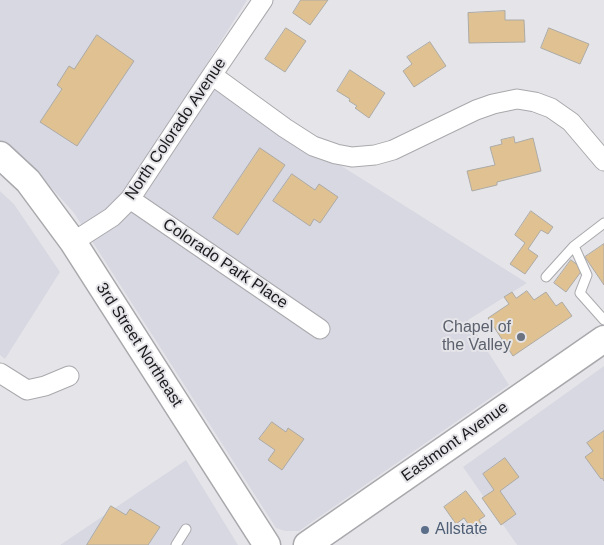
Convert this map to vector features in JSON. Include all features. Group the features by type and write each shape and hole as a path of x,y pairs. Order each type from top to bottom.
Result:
{"main road":[{"name":"3rd Street Northeast","path":"0,155 28,181 73,242 267,545"},
{"name":"Eastmont Avenue","path":"307,545 604,339"}],"street":[{"name":"North Colorado Avenue","path":"73,242 112,217 130,200 263,0"},
{"path":"212,75 313,146 336,154 352,157 375,155 393,150 476,110 517,99 535,102 551,108 570,122 604,160"},
{"name":"Colorado Park Place","path":"130,200 320,330"},
{"path":"0,373 27,390 44,386 69,376"}],"lane":[{"path":"546,277 574,246 604,223"},
{"path":"574,246 587,275 580,293 604,320"},
{"path":"176,545 186,529"}],"shaded area":[{"path":"0,0 247,0 199,76 527,283 468,320 509,385 299,531 285,531 276,528 74,213 31,165 0,142"},
{"path":"0,191 14,204 60,272 5,359 0,355"},
{"path":"604,366 604,545 517,545 463,467"},
{"path":"186,460 238,545 60,545"}],"building":[{"path":"301,0 328,0 310,25 293,13"},
{"path":"505,11 505,20 524,20 525,42 469,43 468,13"},
{"path":"286,28 306,41 285,72 265,59"},
{"path":"549,28 589,44 580,64 541,48"},
{"path":"97,35 134,61 77,146 40,122 62,89 57,85 69,66 74,69"},
{"path":"430,42 446,66 414,87 403,71 412,64 407,57"},
{"path":"350,70 385,93 369,118 355,108 357,106 349,101 350,99 337,91"},
{"path":"514,137 515,143 533,138 541,171 497,182 497,185 472,191 467,171 495,165 490,147 502,144 501,140"},
{"path":"260,148 285,165 238,235 213,218"},
{"path":"292,174 315,190 319,184 338,197 320,223 314,219 310,226 273,201"},
{"path":"531,211 553,227 548,234 541,230 528,249 538,256 525,274 510,264 525,243 515,235"},
{"path":"604,244 604,285 585,257"},
{"path":"571,260 583,269 566,292 554,283"},
{"name":"Chapel of the Valley","path":"527,291 534,300 546,292 556,306 562,302 572,316 513,356 488,318 509,304 504,297 512,292 516,298"},
{"path":"272,422 286,432 288,428 304,439 282,470 268,460 275,450 259,439"},
{"path":"604,431 604,481 585,457 593,451 587,443"},
{"path":"505,458 519,477 500,491 516,514 501,525 482,498 494,490 483,474"},
{"path":"466,491 485,516 479,520 485,529 476,536 464,518 456,524 444,507"},
{"path":"111,506 126,515 130,509 160,527 148,545 87,545"}],"place":[{"name":"Chapel of the Valley","path":"521,337"},
{"name":"Allstate","path":"425,530"}]}
